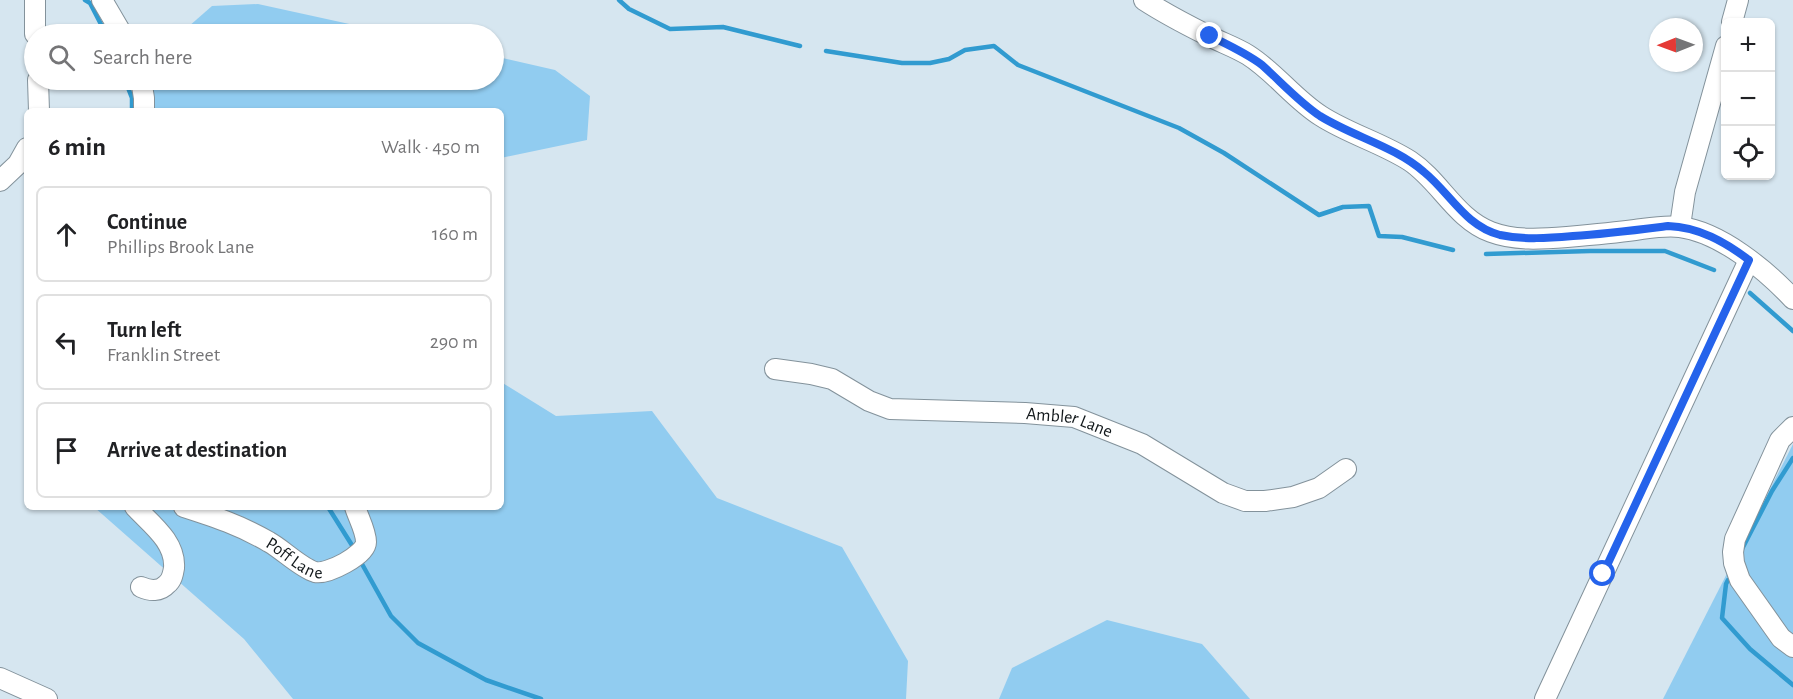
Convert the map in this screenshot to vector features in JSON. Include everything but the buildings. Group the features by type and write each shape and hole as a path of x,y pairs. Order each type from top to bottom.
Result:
{"street":[{"path":"35,0 35,24"},
{"path":"102,0 116,24"},
{"path":"1144,0 1173,18 1247,55 1322,117 1370,139 1409,161 1426,173 1461,212 1488,231 1501,235 1548,238 1680,226 1703,232 1736,250 1764,271 1793,299"},
{"path":"1733,18 1738,0"},
{"path":"1680,226 1685,192 1721,61"},
{"path":"38,90 39,108"},
{"path":"143,90 144,108"},
{"path":"0,181 18,164 24,153"},
{"path":"1545,699 1749,260"},
{"name":"Ambler Lane","path":"776,369 832,379 869,401 890,409 1025,412 1074,417 1142,444 1223,493 1245,501 1293,497 1319,488 1346,469"},
{"path":"1793,426 1780,440 1735,539 1733,552 1740,580 1781,638 1793,647"},
{"path":"138,510 165,539 174,562 173,575 170,582 163,588 147,590 141,587"},
{"name":"Poff Lane","path":"193,510 240,526 311,570 322,573 329,571 366,547 367,540 356,510"},
{"path":"0,678 47,699"}],"shaded area":[{"path":"258,4 349,24 191,24 212,6"},
{"path":"504,58 555,70 590,96 587,140 504,157 504,108 140,108 146,90 504,90"},
{"path":"504,384 556,416 652,411 717,498 842,547 908,661 906,699 293,699 244,639 97,510 504,510"},
{"path":"1793,444 1793,699 1663,699"},
{"path":"1107,620 1202,644 1250,699 999,699 1012,668"}],"waterway":[{"path":"85,0 90,3 101,24"},
{"path":"619,0 629,9 670,29 723,27 800,46"},
{"path":"826,51 902,63 930,63 949,59 965,50 994,46 1018,65 1179,128 1224,153 1319,215 1343,207 1369,206 1379,236 1402,237 1453,250"},
{"path":"129,90 132,108"},
{"path":"1486,254 1665,251 1714,270"},
{"path":"1750,293 1793,331"},
{"path":"1741,551 1772,491 1793,458"},
{"path":"330,510 355,550"},
{"path":"362,564 391,616 418,643 486,680 541,699"},
{"path":"1728,580 1722,618 1750,649 1793,685"}],"route":[{"path":"1210,36 1261,65 1322,117 1370,139 1409,161 1426,173 1461,212 1488,231 1501,235 1548,238 1680,226 1703,232 1749,260 1603,574"}]}
